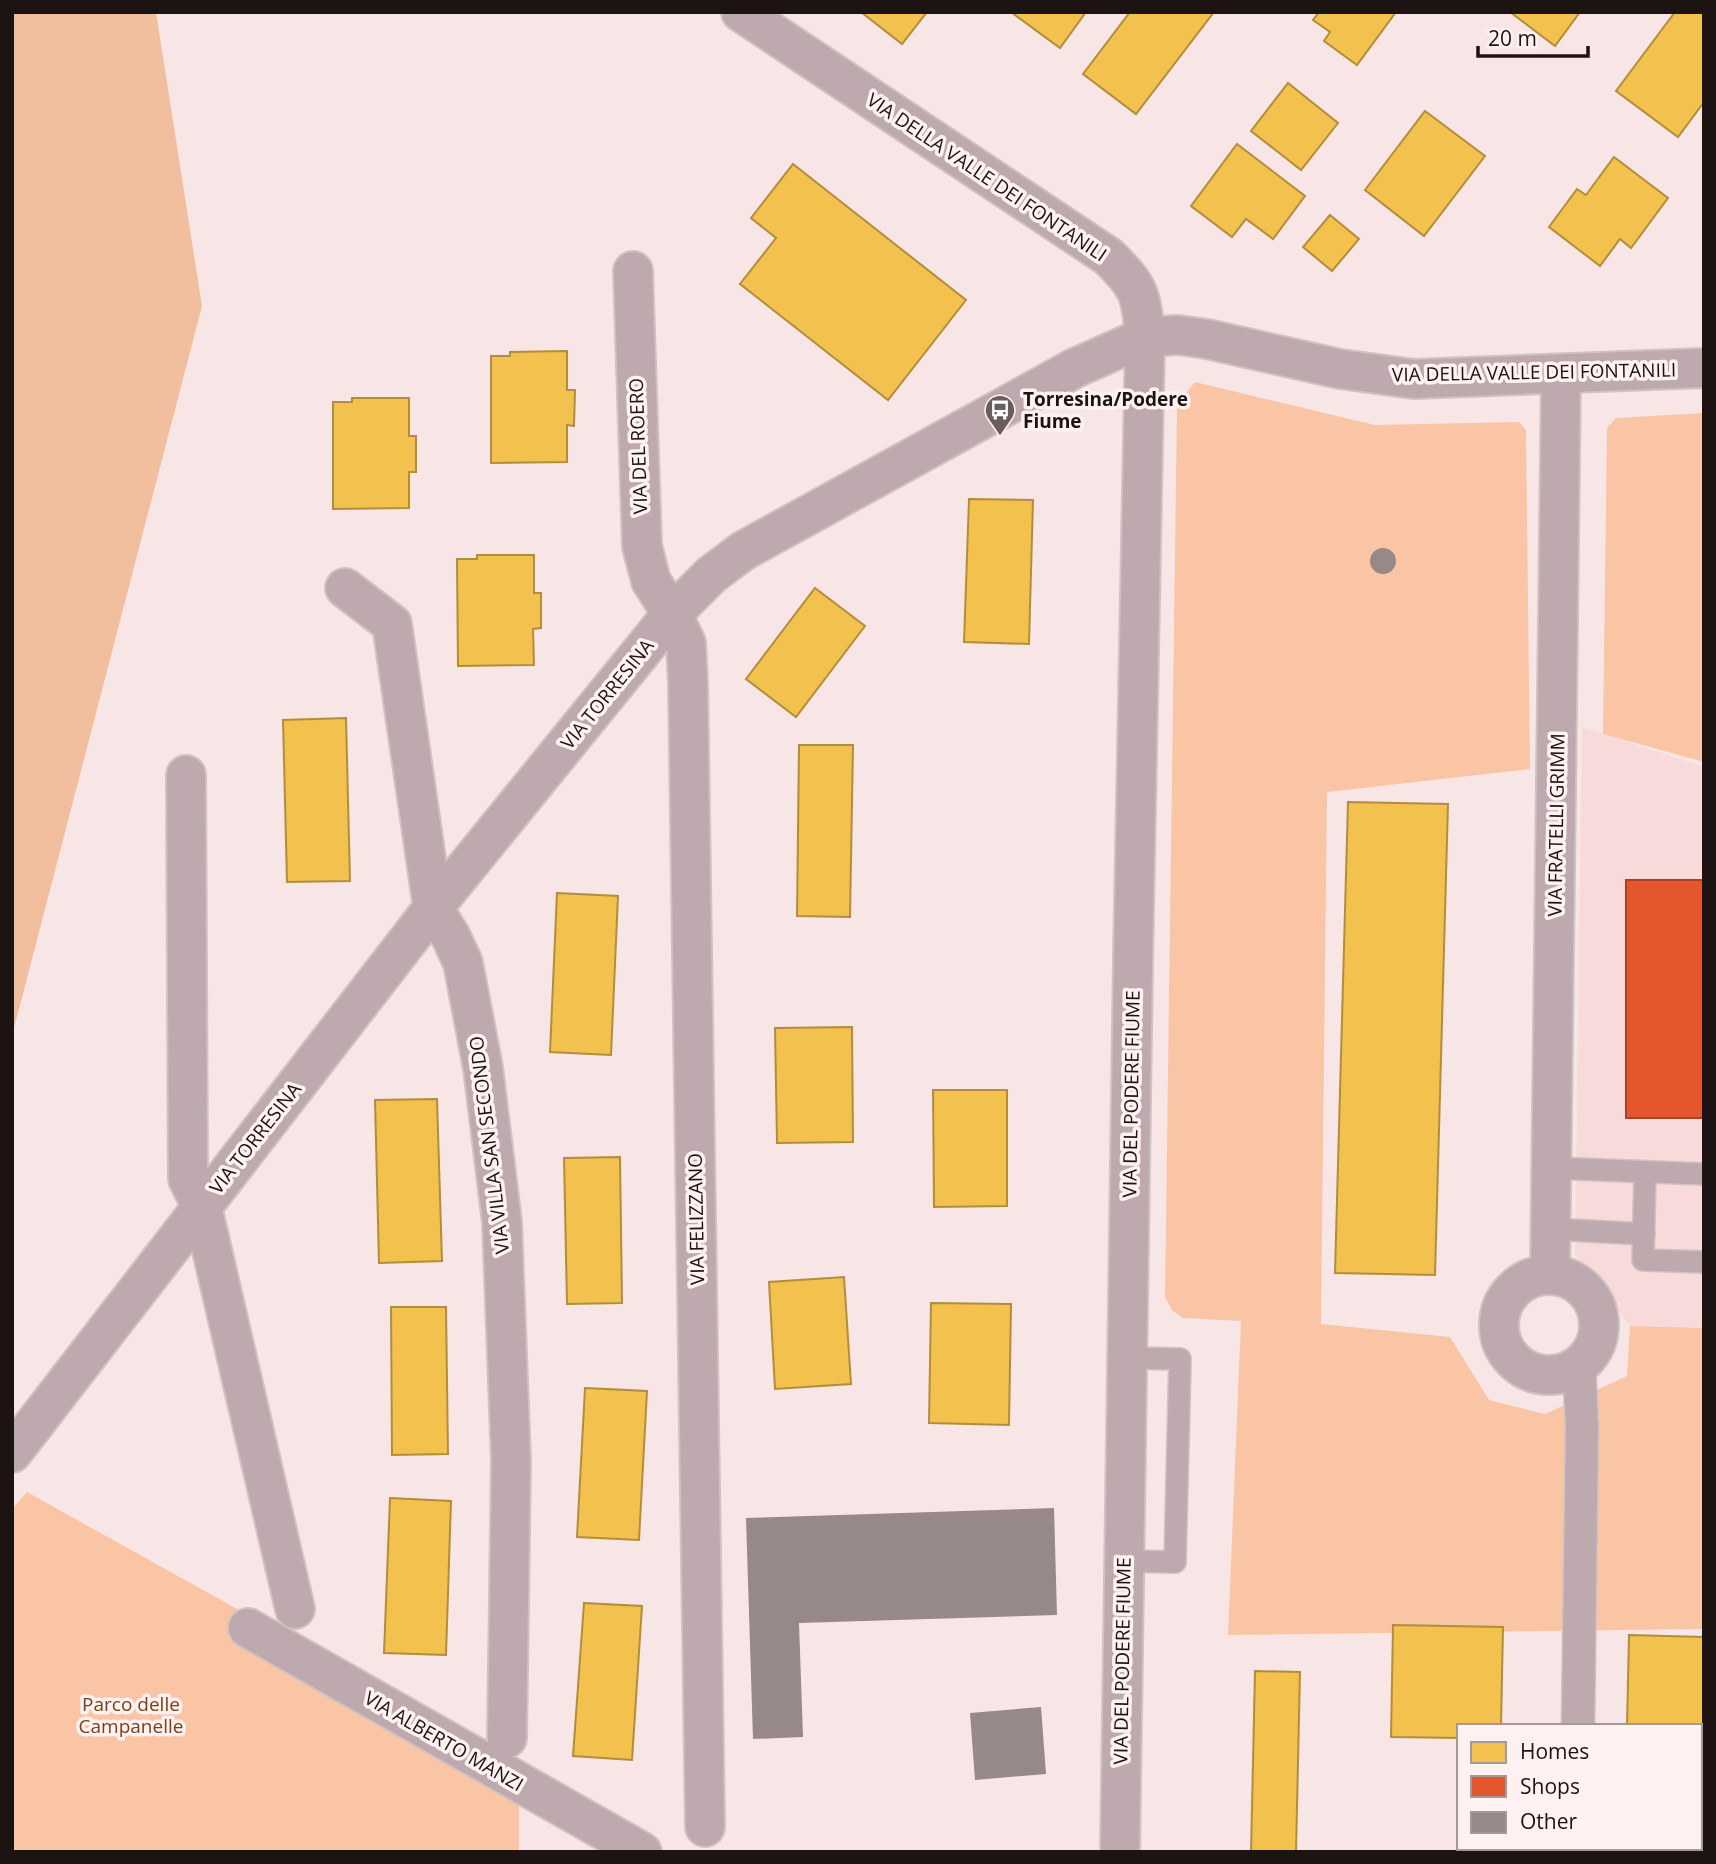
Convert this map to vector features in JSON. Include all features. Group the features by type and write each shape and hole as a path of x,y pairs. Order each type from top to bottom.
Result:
{"street":[{"name":"VIA DELLA VALLE DEI FONTANILI","path":"741,12 1109,257 1129,277 1137,290 1142,305 1145,337 1178,335 1207,339 1340,369 1389,377 1445,379 1704,368"},
{"name":"VIA DEL ROERO","path":"633,271 642,546 651,581 672,614"},
{"name":"VIA TORRESINA","path":"12,1453 433,908 672,614 710,575 743,551 1075,368 1145,337"},
{"name":"VIA DEL PODERE FIUME","path":"1120,1852 1145,337"},
{"name":"VIA FRATELLI GRIMM","path":"1550,1275 1562,374"},
{"name":"VIA VILLA SAN SECONDO","path":"345,588 391,624 433,908 463,963 483,1068 502,1222 511,1461 507,1738"},
{"name":"VIA FELIZZANO","path":"672,614 686,643 688,682 705,1827"},
{"name":"VIA TORRESINA","path":"186,775 188,1179 202,1207 295,1609"},
{"path":"1550,1275 1579,1285 1590,1296 1597,1310 1599,1326 1597,1341 1590,1355 1579,1366 1563,1373 1546,1375 1529,1371 1515,1362 1505,1348 1500,1332 1500,1315 1507,1299 1518,1286 1533,1278 1550,1275"},
{"path":"1578,1724 1582,1426 1579,1366"},
{"name":"VIA ALBERTO MANZI","path":"248,1628 642,1852"}],"lane":[{"path":"1552,1168 1704,1174"},
{"path":"1645,1172 1643,1260 1704,1262"},
{"path":"1551,1229 1644,1234"},
{"path":"1124,1561 1175,1562 1180,1359 1127,1358"}],"shaded area":[{"path":"12,12 156,12 202,306 12,1036"},
{"path":"1582,727 1704,767 1704,1328 1630,1326 1575,1254"}],"green space":[{"path":"1195,382 1375,425 1519,422 1526,430 1530,769 1327,792 1321,1324 1450,1337 1489,1400 1545,1414 1627,1376 1630,1326 1704,1328 1704,1629 1228,1635 1241,1321 1183,1318 1172,1310 1165,1297 1177,404"},
{"path":"1704,413 1704,762 1603,734 1607,428 1616,418"},
{"name":"Parco delle Campanelle","path":"27,1492 248,1615 524,1762 519,1802 519,1852 12,1852 12,1509"}],"building: Homes":[{"path":"861,12 927,12 902,44"},
{"path":"1011,12 1086,12 1060,48"},
{"path":"1130,12 1214,12 1136,114 1083,74"},
{"path":"1319,12 1396,12 1357,65 1324,41 1330,32 1313,20"},
{"path":"1510,12 1580,12 1555,46"},
{"path":"1675,12 1704,12 1704,102 1678,137 1616,91"},
{"path":"1288,83 1338,123 1301,170 1251,131"},
{"path":"1425,111 1485,156 1424,236 1365,190"},
{"path":"1237,144 1305,196 1273,239 1246,219 1232,237 1191,206"},
{"path":"1614,157 1668,198 1631,248 1620,239 1600,266 1549,227 1577,189 1586,195"},
{"path":"793,164 966,300 888,400 740,284 776,238 751,218"},
{"path":"1330,215 1359,239 1332,271 1303,247"},
{"path":"567,351 567,390 575,390 574,426 567,425 567,462 491,463 491,356 510,356 510,352"},
{"path":"352,398 409,398 409,436 416,436 416,472 409,472 409,508 333,509 333,402 352,402"},
{"path":"969,499 1033,500 1029,644 964,642"},
{"path":"477,555 534,555 534,593 541,593 541,628 533,629 534,665 458,666 457,559 477,559"},
{"path":"815,588 865,626 796,717 746,679"},
{"path":"346,718 350,881 287,882 283,720"},
{"path":"799,745 853,745 850,917 797,916"},
{"path":"1348,802 1448,804 1435,1275 1335,1273"},
{"path":"557,893 618,896 611,1055 550,1052"},
{"path":"852,1027 853,1142 777,1143 775,1028"},
{"path":"933,1090 1007,1090 1007,1206 934,1207"},
{"path":"437,1099 442,1261 379,1263 375,1100"},
{"path":"620,1157 622,1303 567,1304 564,1158"},
{"path":"844,1277 851,1384 775,1389 769,1282"},
{"path":"931,1303 1011,1304 1009,1425 929,1423"},
{"path":"391,1307 446,1307 448,1454 392,1455"},
{"path":"585,1388 647,1391 639,1540 577,1537"},
{"path":"390,1498 451,1501 446,1655 384,1653"},
{"path":"584,1603 642,1606 632,1760 573,1756"},
{"path":"1393,1625 1503,1627 1501,1724 1457,1724 1457,1738 1391,1737"},
{"path":"1629,1635 1704,1637 1704,1741 1702,1724 1627,1724"},
{"path":"1255,1671 1300,1672 1296,1852 1251,1852"}],"building: Shops":[{"path":"1626,880 1704,880 1704,1118 1626,1118"}],"building: Other":[{"path":"1383,548 1392,552 1396,561 1392,570 1383,574 1374,570 1370,561 1374,552"},
{"path":"1054,1508 1057,1615 799,1623 803,1737 753,1739 746,1518"},
{"path":"1041,1707 1046,1774 975,1780 970,1713"}],"place":[{"name":"Torresina/Podere Fiume","path":"1000,437"}]}
